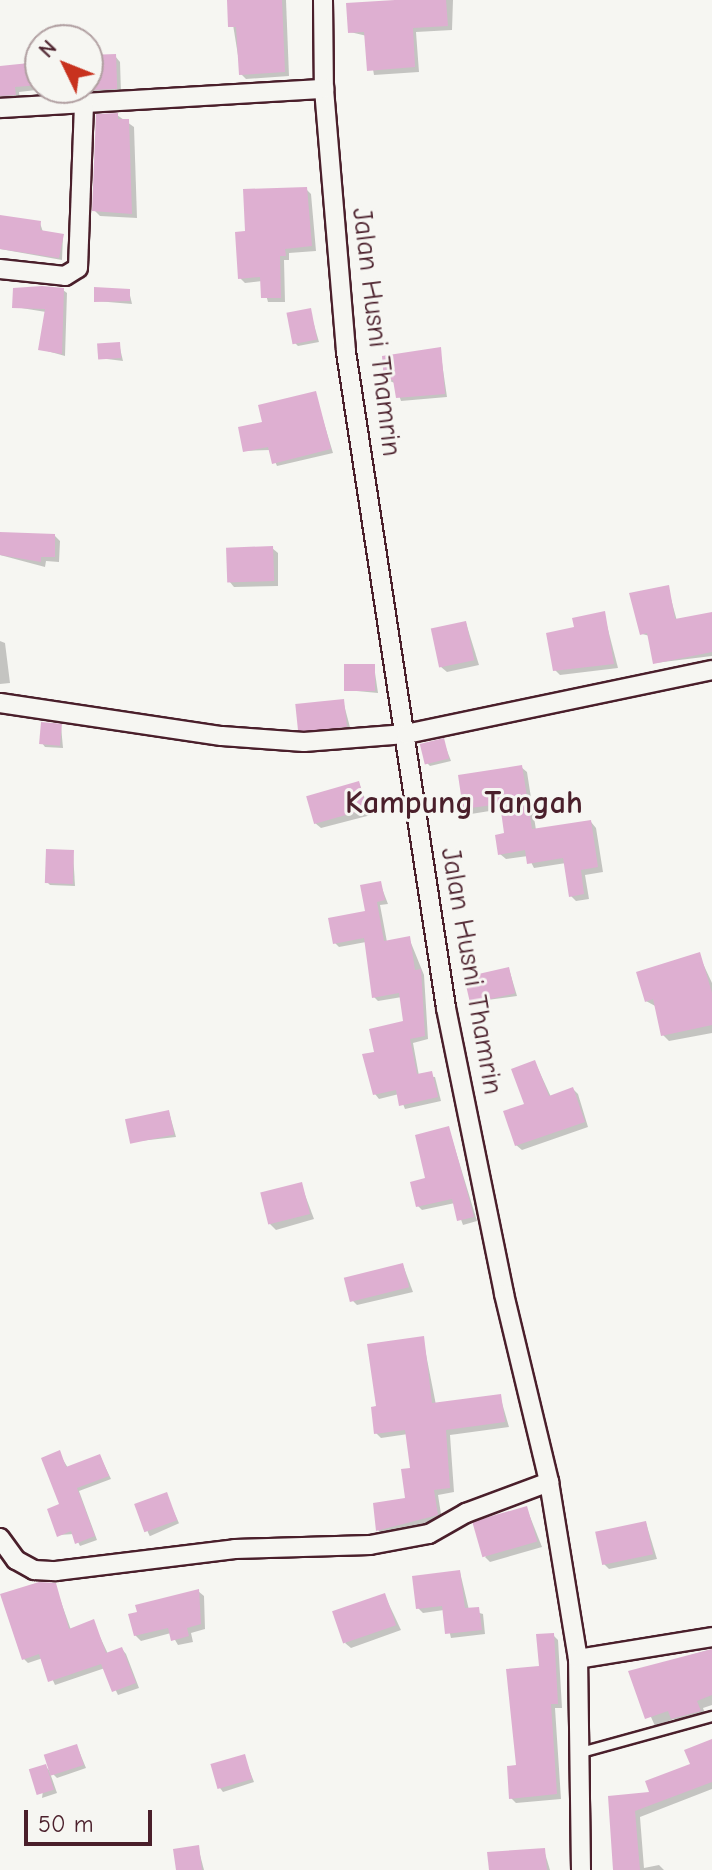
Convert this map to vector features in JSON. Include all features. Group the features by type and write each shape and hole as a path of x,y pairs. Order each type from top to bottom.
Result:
{"street":[{"name":"Jalan Husni Thamrin","path":"323,0 324,89 346,352 446,1008 504,1294 549,1482 578,1659 581,1870"},
{"path":"0,108 324,89"},
{"path":"0,269 65,276 78,268 84,105"},
{"path":"0,703 222,736 304,742 406,734 712,670"},
{"path":"0,1538 16,1560 34,1570 56,1571 235,1549 370,1545 429,1534 466,1513 549,1482"},
{"path":"578,1659 712,1637"}],"lane":[{"path":"581,1752 712,1716"}],"building":[{"path":"227,0 282,0 285,72 239,75 236,27 228,27"},
{"path":"446,0 448,26 413,28 415,67 367,71 364,32 348,33 346,3"},
{"path":"104,54 116,54 117,89 104,89"},
{"path":"24,64 24,86 15,87 16,95 0,96 0,66"},
{"path":"118,113 118,119 129,119 132,214 92,211 96,114"},
{"path":"307,187 312,246 285,249 286,256 280,256 281,298 261,298 260,277 238,279 235,232 245,231 243,189"},
{"path":"0,215 41,221 40,230 64,234 59,258 0,249"},
{"path":"94,287 130,289 130,301 94,302"},
{"path":"13,288 64,288 62,354 38,350 45,309 12,308"},
{"path":"311,308 317,339 293,344 286,313"},
{"path":"120,342 121,358 98,360 97,344"},
{"path":"441,347 445,394 396,398 393,380 384,381 382,356"},
{"path":"316,391 331,449 272,464 268,447 243,452 238,427 262,422 258,405"},
{"path":"0,532 55,534 55,557 41,557 41,562 0,555"},
{"path":"273,546 274,581 227,583 226,548"},
{"path":"669,585 675,619 712,612 712,652 653,664 647,633 640,635 629,593"},
{"path":"605,611 614,664 553,671 546,633 574,627 572,618"},
{"path":"466,621 474,660 439,668 431,628"},
{"path":"344,664 375,664 375,691 344,691"},
{"path":"344,699 347,727 298,732 295,704"},
{"path":"41,722 62,724 60,746 39,744"},
{"path":"444,738 449,758 425,764 420,744"},
{"path":"522,765 532,829 591,820 598,867 581,870 584,894 569,897 563,858 527,864 525,850 498,855 495,835 504,833 500,804 463,809 458,775"},
{"path":"359,781 367,809 314,824 306,796"},
{"path":"46,849 74,850 73,884 45,883"},
{"path":"381,881 385,900 377,902 384,941 410,936 415,970 421,969 425,1036 410,1039 417,1074 432,1071 438,1097 399,1106 396,1090 373,1095 362,1054 374,1052 369,1029 403,1021 399,993 372,998 364,938 333,944 328,918 365,911 360,885"},
{"path":"700,952 712,993 712,1025 661,1036 653,999 645,1002 636,972"},
{"path":"509,967 515,993 470,1004 464,977"},
{"path":"535,1060 549,1096 573,1087 585,1122 515,1146 503,1111 524,1104 511,1069"},
{"path":"169,1110 174,1134 130,1144 125,1119"},
{"path":"449,1126 474,1217 457,1221 452,1199 416,1207 410,1182 425,1178 415,1135"},
{"path":"302,1182 310,1214 268,1224 260,1192"},
{"path":"403,1263 409,1287 350,1302 344,1278"},
{"path":"424,1336 432,1403 501,1394 505,1422 446,1430 450,1488 434,1490 438,1515 376,1531 373,1503 405,1498 401,1469 410,1468 405,1430 374,1434 371,1407 376,1406 367,1344"},
{"path":"60,1450 66,1467 100,1454 109,1476 77,1488 95,1536 75,1544 71,1531 57,1537 47,1509 59,1504 41,1458"},
{"path":"167,1492 177,1520 144,1532 134,1504"},
{"path":"527,1506 537,1542 482,1557 472,1522"},
{"path":"646,1521 653,1554 602,1565 595,1532"},
{"path":"460,1570 465,1608 479,1607 482,1630 445,1634 442,1606 416,1609 412,1576"},
{"path":"39,1582 56,1583 69,1629 94,1619 106,1653 122,1647 136,1683 112,1692 101,1664 48,1682 39,1654 22,1660 0,1594"},
{"path":"199,1589 201,1624 187,1628 189,1636 171,1641 168,1628 134,1636 128,1614 137,1612 135,1605"},
{"path":"385,1593 396,1625 343,1643 332,1611"},
{"path":"554,1633 558,1704 551,1704 557,1794 509,1799 507,1766 516,1765 506,1669 539,1666 536,1634"},
{"path":"712,1649 712,1695 697,1701 701,1711 671,1719 668,1711 645,1719 628,1671"},
{"path":"712,1739 712,1782 635,1811 640,1870 613,1870 608,1796 649,1792 645,1781 690,1764 684,1750"},
{"path":"77,1744 84,1765 51,1776 44,1755"},
{"path":"245,1754 252,1779 218,1789 210,1764"},
{"path":"46,1764 54,1790 37,1795 29,1769"},
{"path":"199,1845 202,1870 176,1870 173,1849"},
{"path":"545,1848 547,1870 489,1870 487,1852"}],"district":[{"name":"Kampung Tangah","path":"464,803"}]}
